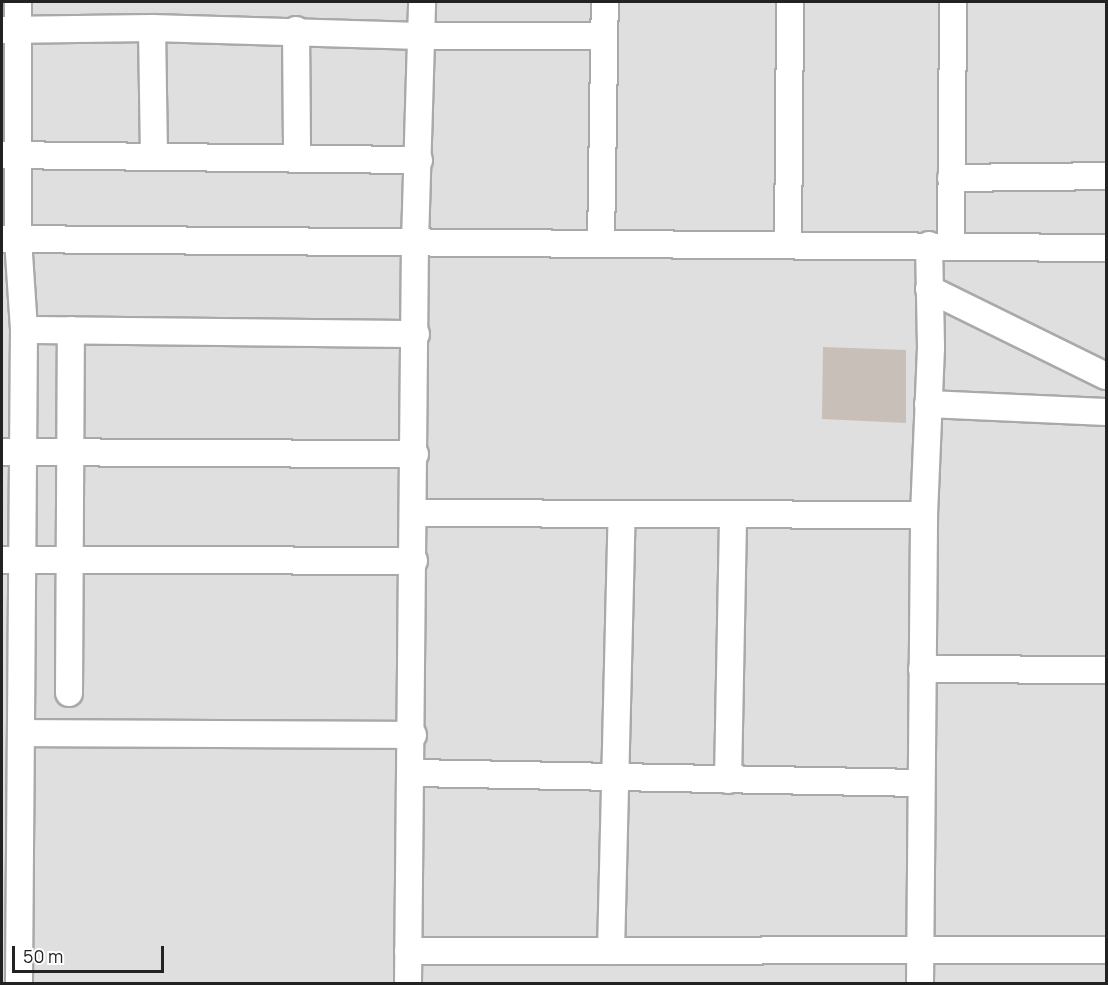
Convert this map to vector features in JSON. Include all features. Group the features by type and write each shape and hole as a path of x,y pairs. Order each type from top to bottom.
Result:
{"street":[{"path":"13,978 11,868 14,723 11,451 24,330 10,239 10,30 18,2"},
{"path":"408,984 413,735 415,242 422,2"},
{"path":"601,244 605,2"},
{"path":"788,245 790,2"},
{"path":"920,984 922,669 929,289 940,245 951,178 952,2"},
{"path":"10,30 152,28 296,30 420,36 604,36"},
{"path":"152,28 154,155"},
{"path":"296,30 297,156"},
{"path":"10,155 297,156 419,160"},
{"path":"951,178 1107,176"},
{"path":"10,239 1107,248"},
{"path":"929,289 1107,376"},
{"path":"24,330 416,334"},
{"path":"69,693 71,330"},
{"path":"928,404 1107,412"},
{"path":"11,451 415,454"},
{"path":"415,513 924,515"},
{"path":"611,951 622,514"},
{"path":"728,780 733,515"},
{"path":"12,560 414,561"},
{"path":"922,669 1107,670"},
{"path":"14,723 413,735"},
{"path":"412,773 921,783"},
{"path":"408,951 1107,950"}],"shaded area":[{"path":"2,2 1106,2 1106,983 2,983"}],"building":[{"path":"823,347 906,350 906,423 822,419"}]}
